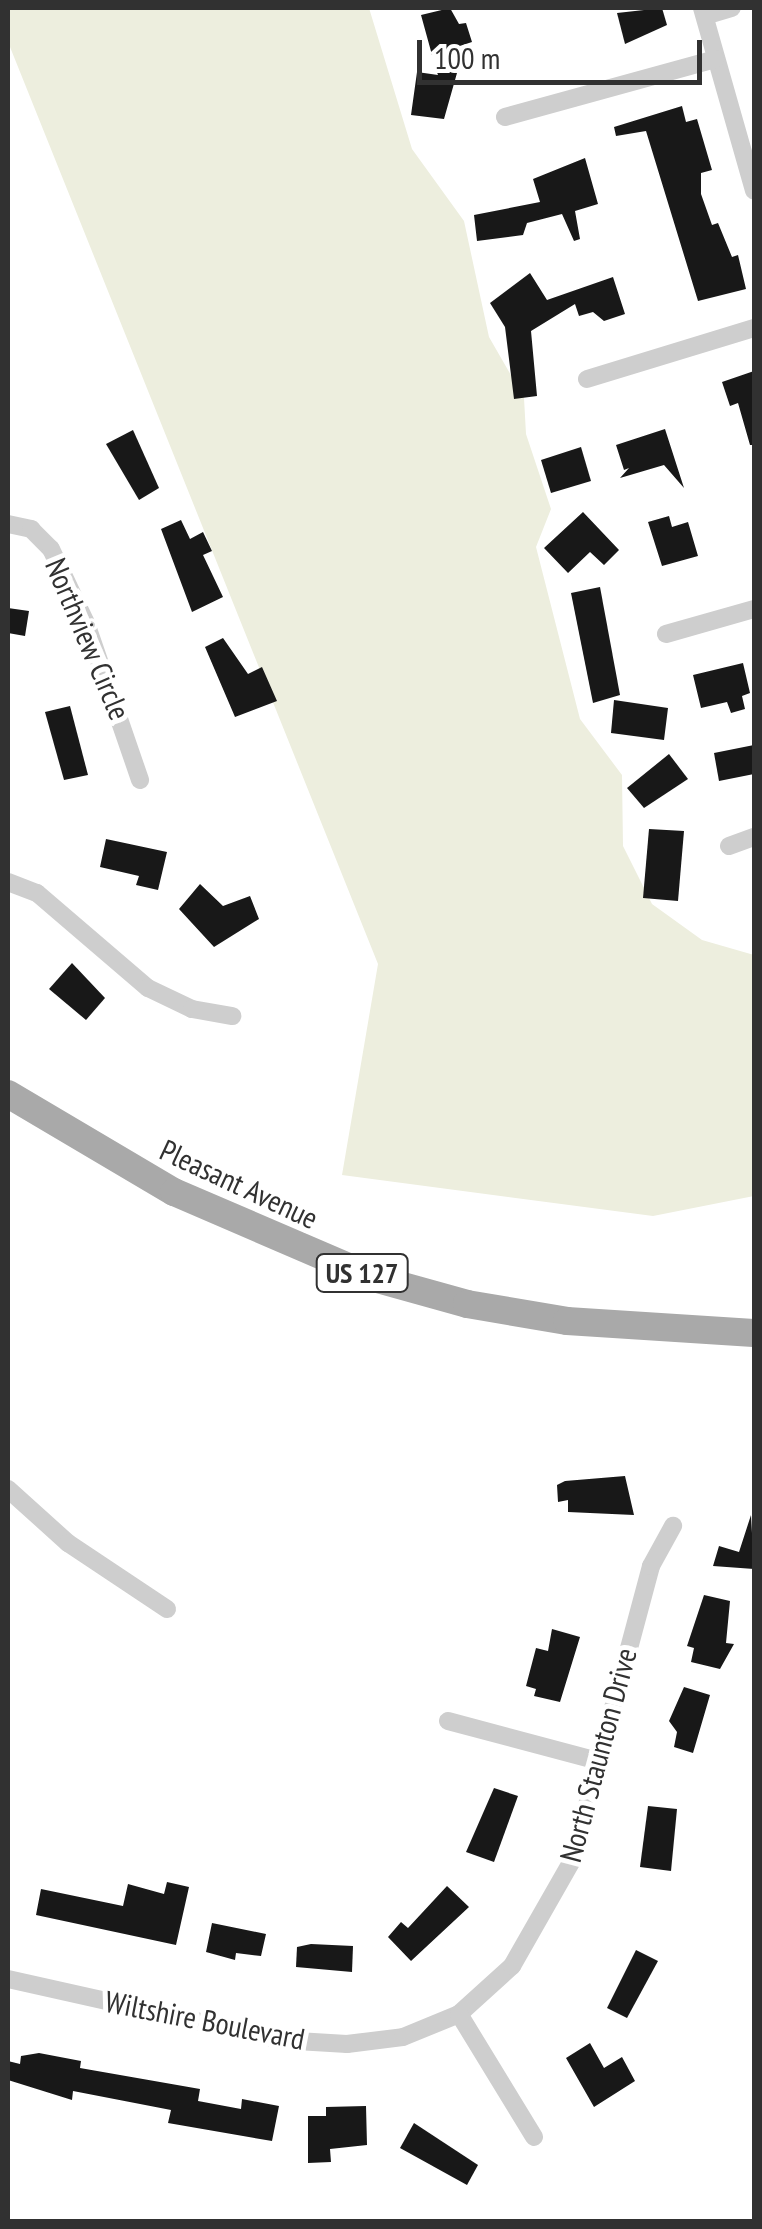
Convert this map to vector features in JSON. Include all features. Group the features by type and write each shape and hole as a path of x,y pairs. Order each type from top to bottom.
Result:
{"main road":[{"name":"Pleasant Avenue","path":"8,1094 174,1192 374,1278 466,1304 567,1322 754,1333"}],"street":[{"path":"732,8 703,12 754,192"},
{"path":"505,117 715,59"},
{"path":"587,378 754,328"},
{"name":"Northview Circle","path":"8,524 30,528 51,549 86,623 140,780"},
{"path":"666,634 754,609"},
{"path":"729,846 754,837"},
{"path":"8,882 37,893 148,988 192,1009 232,1016"},
{"path":"8,1490 68,1543 167,1609"},
{"name":"North Staunton Drive","path":"459,2014 512,1966 542,1923 572,1860 595,1760 651,1566 673,1526"},
{"path":"448,1721 595,1760"},
{"name":"Wiltshire Boulevard","path":"8,1979 280,2040 348,2044 403,2037 459,2014"},
{"path":"459,2014 534,2136"}],"green space":[{"path":"8,8 369,8 412,149 464,221 489,337 524,398 526,434 551,509 536,547 580,719 622,775 623,846 652,904 702,940 754,955 754,1196 653,1216 342,1175 378,964 8,42"}],"building":[{"path":"450,8 459,24 466,23 472,42 432,55 421,15"},
{"path":"662,8 667,25 625,44 617,13"},
{"path":"436,70 457,73 444,119 411,115 417,72 438,75"},
{"path":"682,106 686,122 697,119 712,170 701,173 701,194 712,225 718,223 732,257 738,255 746,289 698,301 646,131 616,136 614,127"},
{"path":"585,158 598,204 575,211 580,239 574,241 562,214 527,223 523,235 477,241 474,215 540,202 533,179"},
{"path":"530,273 547,300 613,277 625,314 604,321 593,312 579,316 575,304 531,331 537,396 514,399 505,327 490,303"},
{"path":"754,371 754,445 750,445 738,403 730,406 722,382"},
{"path":"665,429 684,488 664,465 620,478 629,468 624,470 616,445"},
{"path":"133,430 159,488 139,500 106,444"},
{"path":"581,447 591,481 551,493 541,460"},
{"path":"583,512 619,550 604,565 590,552 568,573 544,548"},
{"path":"669,516 672,527 688,522 698,556 662,566 648,522"},
{"path":"181,520 190,539 203,532 212,551 203,555 223,597 192,612 161,529"},
{"path":"600,587 620,695 593,703 571,593"},
{"path":"8,608 29,611 25,636 8,633"},
{"path":"223,638 248,674 262,667 277,701 235,717 205,647"},
{"path":"743,663 750,693 742,696 745,709 731,713 727,702 701,708 693,675"},
{"path":"614,700 668,708 664,740 611,733"},
{"path":"70,706 88,775 64,780 45,712"},
{"path":"754,745 754,774 719,781 714,753"},
{"path":"669,754 688,779 644,808 627,788"},
{"path":"649,829 684,831 678,901 643,898"},
{"path":"106,839 167,852 158,890 136,885 139,876 100,867"},
{"path":"200,884 223,906 250,896 259,919 214,947 179,909"},
{"path":"72,963 105,998 86,1020 49,989"},
{"path":"625,1476 634,1515 568,1512 568,1500 558,1502 557,1485 565,1481"},
{"path":"751,1515 754,1569 713,1566 719,1546 739,1552"},
{"path":"704,1595 730,1601 726,1643 734,1644 720,1669 691,1662 694,1648 687,1646"},
{"path":"552,1629 580,1637 560,1702 534,1696 536,1689 526,1686 536,1648 548,1651"},
{"path":"684,1687 710,1695 693,1753 674,1747 677,1732 669,1721"},
{"path":"494,1788 518,1796 494,1862 466,1852"},
{"path":"648,1806 677,1809 671,1871 640,1867"},
{"path":"167,1882 189,1887 176,1945 36,1915 41,1889 123,1906 128,1884 164,1894"},
{"path":"447,1886 469,1907 411,1961 388,1937 401,1922 408,1928"},
{"path":"212,1923 266,1934 261,1956 236,1953 235,1960 206,1952"},
{"path":"353,1946 352,1972 296,1967 297,1947"},
{"path":"636,1950 658,1961 627,2018 607,2008"},
{"path":"590,2043 604,2068 622,2057 635,2081 594,2107 566,2058"},
{"path":"39,2053 81,2061 80,2068 200,2089 198,2101 241,2109 242,2099 279,2106 272,2141 168,2123 171,2110 73,2091 72,2100 8,2080 8,2061 20,2064 21,2056"},
{"path":"366,2106 367,2145 330,2149 331,2162 308,2163 308,2116 326,2116 326,2107"},
{"path":"414,2123 478,2165 467,2185 400,2148"}]}
